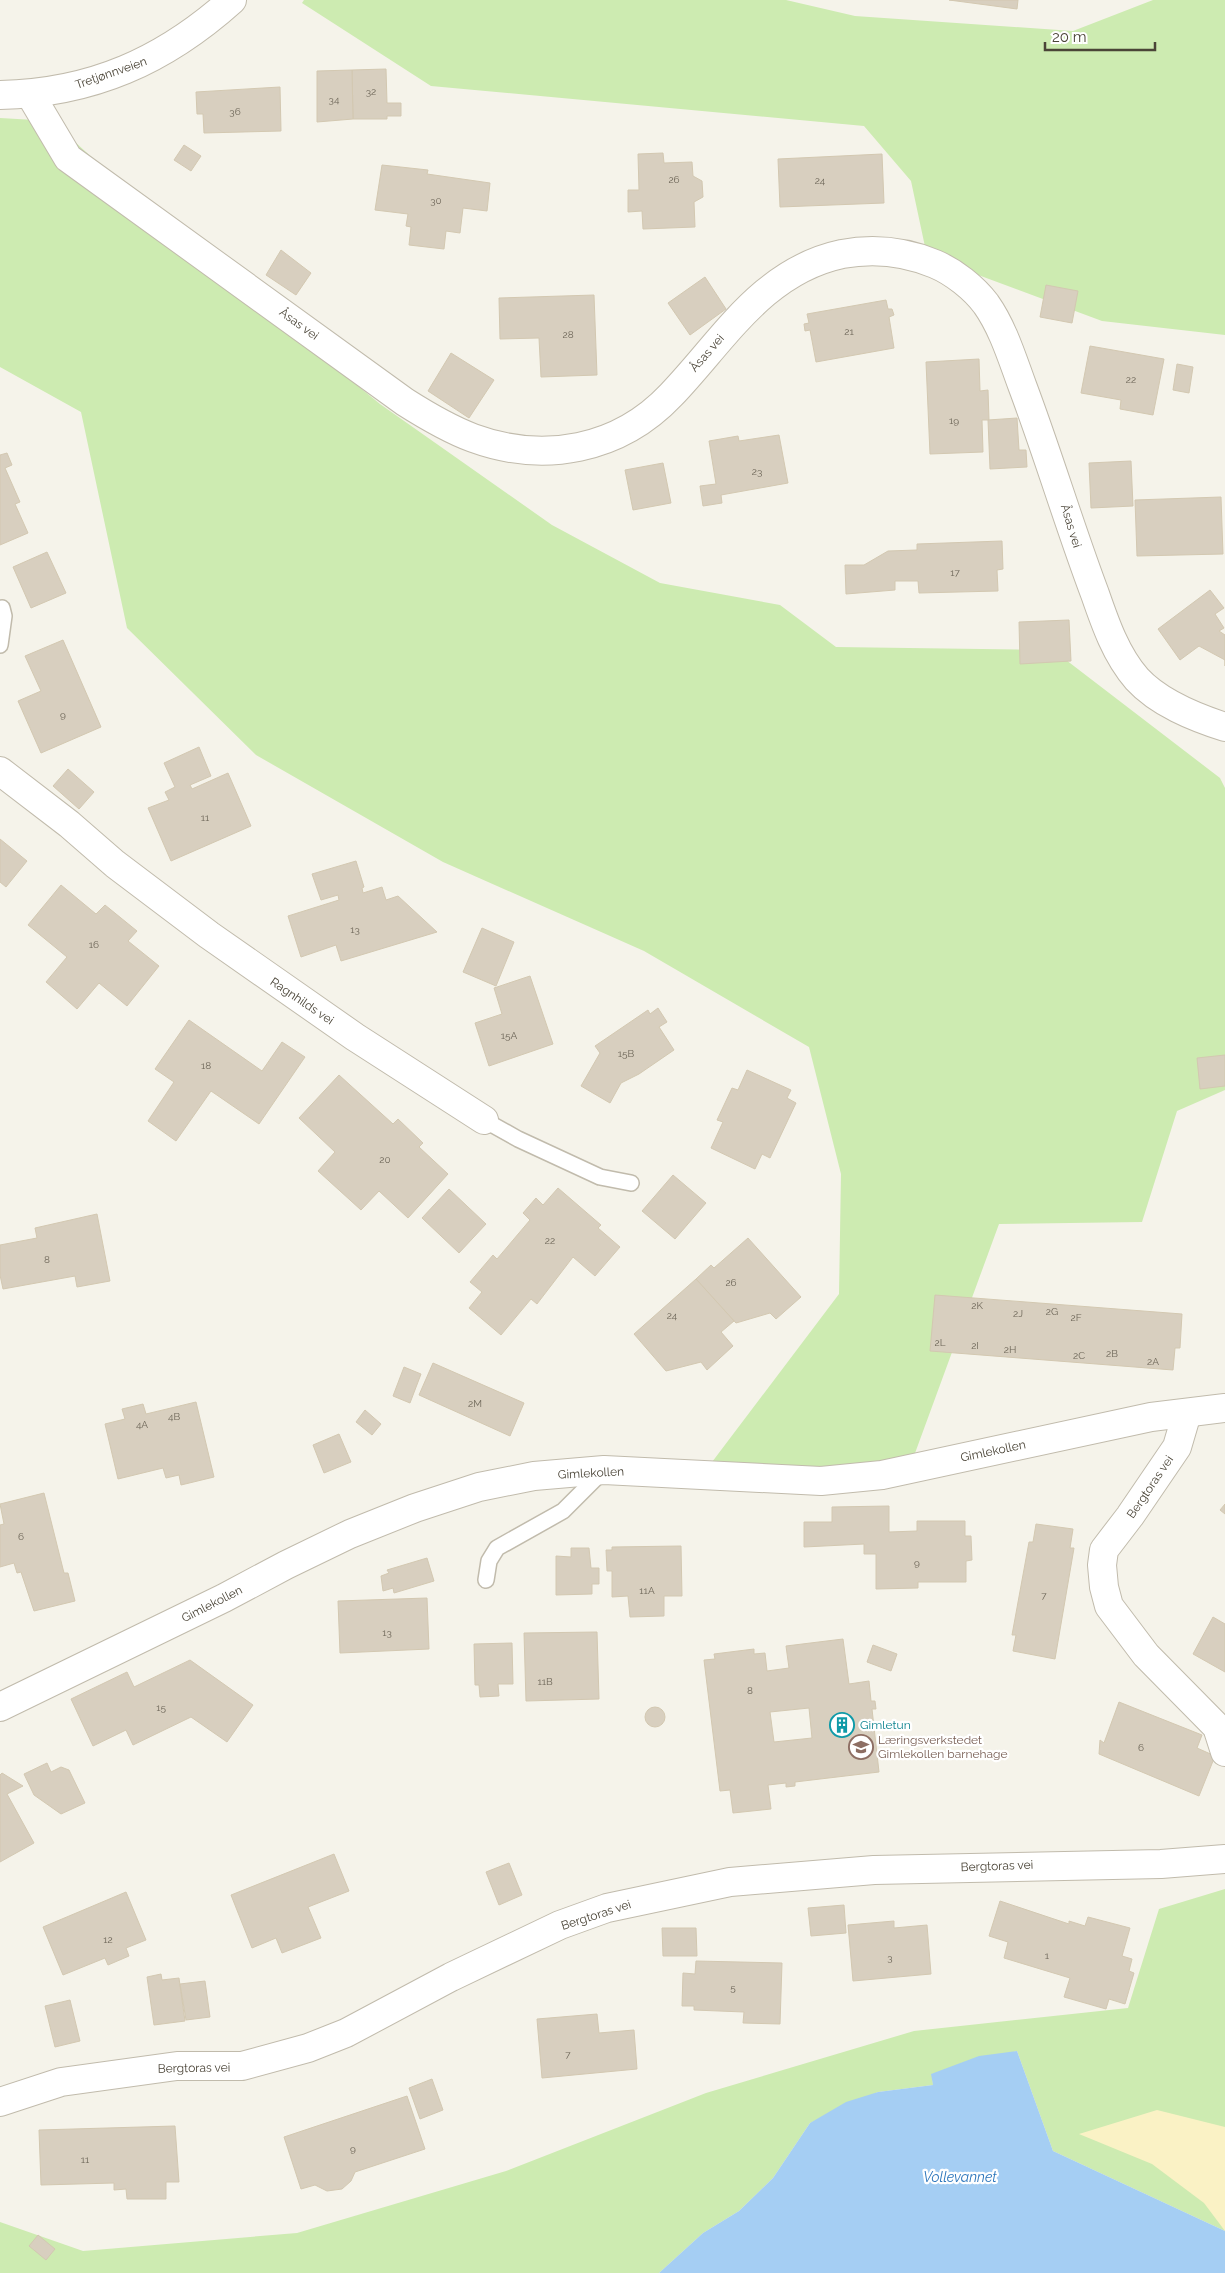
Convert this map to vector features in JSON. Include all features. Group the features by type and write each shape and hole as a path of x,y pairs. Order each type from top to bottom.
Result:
{"street":[{"name":"Tretjønnveien","path":"0,95 30,94 75,86 151,59 182,40 232,0"},
{"name":"Åsas vei","path":"30,94 68,158 95,178 192,246 405,402 434,420 474,439 513,449 555,452 583,448 637,423 670,397 751,304 771,287 802,267 824,258 862,250 898,252 935,264 951,272 977,293 1001,328 1051,462 1082,560 1105,621 1122,659 1138,680 1161,698 1191,714 1225,727"},
{"name":"Ragnhilds vei","path":"0,771 69,824 115,864 224,947 355,1037 484,1120"},
{"name":"Gimlekollen","path":"0,1707 224,1598 302,1557 415,1508 479,1488 534,1476 604,1470 821,1481 882,1475 1151,1417 1225,1408"},
{"name":"Bergtoras vei","path":"1187,1413 1177,1447 1130,1516 1104,1550 1103,1580 1109,1606 1146,1655 1217,1727 1225,1752"},
{"name":"Bergtoras vei","path":"0,2102 60,2082 177,2066 242,2066 308,2048 346,2033 451,1976 560,1925 608,1908 730,1882 874,1870 1161,1864 1225,1859"}],"lane":[{"path":"0,645 4,616 2,608"},
{"name":"Ragnhilds vei","path":"484,1120 518,1139 600,1177 631,1183"},
{"path":"486,1580 489,1561 497,1548 563,1511 604,1470"}],"green space":[{"path":"304,0 786,0 855,16 1073,31 1153,0 1225,0 1225,335 1102,321 927,256 911,181 864,126 431,86 302,3"},
{"path":"0,118 52,121 211,266 380,404 552,525 660,583 780,605 836,647 1053,650 1220,778 1225,788 1225,1090 1177,1111 1142,1222 999,1224 907,1475 706,1470 839,1294 841,1174 809,1047 644,951 443,862 256,755 127,628 81,412 0,367"},
{"path":"1225,1889 1225,2231 1053,2151 1017,2051 932,2074 933,2085 878,2092 810,2123 773,2178 739,2211 703,2233 659,2273 0,2273 0,2222 83,2251 297,2233 506,2171 706,2093 914,2031 1128,2008 1159,1909"}],"sand":[{"path":"1157,2110 1225,2127 1225,2231 1204,2203 1152,2164 1079,2134"}],"water":[{"name":"Vollevannet","path":"1017,2051 1053,2151 1225,2231 1225,2273 659,2273 703,2233 739,2211 773,2178 810,2123 846,2102 878,2092 933,2085 931,2074 979,2056"}],"building":[{"path":"949,0 1018,0 1017,9"},
{"path":"386,69 387,103 401,103 401,116 387,116 387,119 353,119 352,70"},
{"path":"352,70 353,119 317,122 317,71"},
{"path":"280,87 281,131 204,133 203,114 197,114 196,92"},
{"path":"184,145 201,156 191,171 174,160"},
{"path":"663,153 664,163 692,162 693,176 702,181 703,197 694,202 695,227 643,229 642,211 628,212 628,190 639,190 638,154"},
{"path":"882,154 884,203 780,207 778,159"},
{"path":"382,165 428,170 427,174 490,183 487,211 463,208 460,233 446,231 444,249 409,245 411,227 406,226 408,214 375,210"},
{"path":"281,250 311,273 296,295 266,275"},
{"path":"705,277 726,309 690,335 668,303"},
{"path":"1046,285 1078,291 1072,323 1040,317"},
{"path":"594,295 597,375 541,377 539,338 500,339 499,298"},
{"path":"886,300 888,309 892,309 894,315 889,317 894,348 816,362 810,330 805,331 804,324 809,323 807,314"},
{"path":"1090,346 1164,359 1153,415 1120,409 1121,400 1081,393"},
{"path":"451,353 494,380 469,418 428,391"},
{"path":"979,359 980,391 988,390 989,420 982,420 983,452 930,454 926,362"},
{"path":"1177,364 1193,367 1189,393 1173,390"},
{"path":"1017,418 1019,450 1026,450 1027,467 990,469 988,420"},
{"path":"779,435 788,483 721,495 722,503 703,506 700,486 716,484 709,441 738,436 739,441"},
{"path":"7,453 12,465 5,468 20,502 15,504 28,533 0,545 0,455"},
{"path":"1131,461 1133,506 1091,508 1089,463"},
{"path":"663,463 671,503 633,510 625,470"},
{"path":"1221,497 1223,554 1137,556 1135,500"},
{"path":"1002,541 1003,569 997,570 998,591 919,593 918,581 895,581 895,590 846,594 845,565 864,565 888,551 917,550 917,544"},
{"path":"47,552 66,593 31,608 13,567"},
{"path":"1210,590 1224,608 1215,614 1224,628 1219,631 1225,635 1225,660 1199,646 1180,660 1158,629"},
{"path":"1069,620 1071,661 1020,664 1019,622"},
{"path":"63,640 101,727 41,753 18,701 41,691 25,656"},
{"path":"199,747 211,776 190,785 192,789 228,773 251,826 171,861 148,808 169,800 165,792 175,787 164,763"},
{"path":"68,769 94,792 79,809 53,786"},
{"path":"0,839 27,861 6,887 0,882"},
{"path":"356,861 364,887 362,888 363,893 382,887 386,900 398,896 437,932 341,961 336,945 301,957 288,916 339,900 338,895 321,900 312,874"},
{"path":"61,885 96,914 105,905 137,931 128,941 159,966 127,1006 99,983 77,1009 46,982 67,957 28,925"},
{"path":"482,928 514,942 496,986 463,972"},
{"path":"530,976 553,1044 489,1066 475,1023 502,1014 494,988"},
{"path":"658,1008 667,1022 659,1027 674,1050 639,1074 621,1083 610,1103 581,1086 600,1053 595,1046 648,1010 650,1014"},
{"path":"189,1020 262,1071 282,1042 305,1057 259,1124 211,1091 176,1141 148,1121 174,1082 155,1069"},
{"path":"1225,1055 1225,1086 1200,1089 1197,1058"},
{"path":"747,1070 791,1090 787,1098 796,1103 770,1158 762,1154 755,1169 711,1148 723,1122 717,1120 732,1088 738,1090"},
{"path":"339,1075 393,1124 398,1119 423,1143 419,1147 448,1174 408,1218 379,1191 361,1210 318,1171 335,1152 299,1118"},
{"path":"673,1175 706,1203 675,1239 642,1211"},
{"path":"558,1188 601,1225 598,1228 620,1247 595,1276 573,1257 537,1304 531,1299 501,1335 469,1308 482,1292 470,1282 493,1255 497,1259 530,1220 523,1213 536,1198 543,1205"},
{"path":"449,1189 486,1224 459,1253 422,1218"},
{"path":"97,1214 110,1281 77,1287 75,1276 3,1289 0,1275 0,1245 37,1238 35,1228"},
{"path":"748,1238 801,1297 776,1319 770,1313 736,1323 696,1279 711,1265 714,1268"},
{"path":"696,1279 734,1321 721,1332 733,1346 707,1370 701,1362 666,1371 634,1334"},
{"path":"935,1295 1182,1314 1180,1348 1175,1348 1173,1370 930,1351"},
{"path":"433,1363 524,1403 510,1436 419,1395"},
{"path":"404,1367 421,1374 410,1403 393,1396"},
{"path":"196,1402 214,1477 181,1485 179,1475 166,1478 163,1468 118,1479 105,1424 125,1419 122,1409 143,1404 146,1414"},
{"path":"365,1410 381,1424 372,1435 356,1422"},
{"path":"339,1434 351,1462 324,1473 313,1445"},
{"path":"44,1493 64,1573 68,1573 75,1601 34,1611 21,1572 17,1573 14,1563 0,1567 0,1525 4,1524 0,1504"},
{"path":"1225,1504 1225,1514 1220,1510"},
{"path":"889,1506 889,1532 917,1531 917,1521 965,1521 965,1536 971,1536 972,1560 966,1561 966,1582 918,1582 918,1588 876,1589 876,1554 864,1554 864,1544 804,1547 804,1522 832,1522 832,1507"},
{"path":"1036,1524 1073,1529 1070,1548 1074,1548 1055,1659 1013,1651 1016,1635 1012,1635 1029,1542 1033,1542"},
{"path":"681,1546 682,1596 664,1596 664,1616 630,1617 628,1596 612,1597 612,1571 607,1571 606,1550 612,1550 612,1547"},
{"path":"571,1548 589,1548 591,1568 599,1568 599,1584 592,1584 592,1594 556,1595 556,1556 571,1557"},
{"path":"427,1558 434,1581 394,1593 393,1588 383,1591 381,1576 389,1573 387,1570"},
{"path":"427,1598 429,1649 340,1653 338,1601"},
{"path":"1213,1617 1225,1624 1225,1672 1193,1654"},
{"path":"597,1632 599,1699 526,1701 524,1633"},
{"name":"Gimletun","path":"843,1639 849,1684 869,1681 871,1701 875,1701 876,1709 872,1709 879,1772 795,1782 795,1786 786,1787 786,1783 768,1785 771,1809 733,1813 730,1790 720,1791 704,1660 715,1659 714,1654 754,1649 754,1654 765,1653 767,1671 789,1668 786,1646","holes":["809,1708 812,1738 774,1742 770,1712"]},
{"path":"512,1643 513,1684 498,1684 499,1696 480,1697 479,1685 475,1685 474,1644"},
{"path":"873,1645 897,1654 891,1671 867,1662"},
{"path":"190,1660 253,1705 227,1742 191,1717 133,1745 126,1730 93,1746 71,1699 127,1672 134,1687"},
{"path":"1119,1702 1202,1735 1197,1748 1215,1756 1199,1796 1099,1754 1100,1740 1104,1743"},
{"path":"655,1707 662,1710 665,1717 662,1724 655,1727 648,1724 645,1717 648,1710"},
{"path":"47,1763 51,1772 61,1767 69,1770 85,1803 61,1814 34,1795 24,1774"},
{"path":"2,1773 23,1786 7,1794 34,1843 0,1862 0,1775"},
{"path":"334,1854 349,1891 308,1907 321,1938 282,1953 276,1938 252,1948 231,1895"},
{"path":"509,1863 522,1895 499,1905 486,1872"},
{"path":"126,1892 146,1940 126,1948 129,1956 108,1965 105,1958 63,1975 43,1927"},
{"path":"1000,1901 1069,1924 1069,1921 1085,1926 1088,1917 1130,1928 1122,1956 1132,1959 1129,1971 1134,1973 1125,2004 1109,1999 1106,2009 1064,1997 1070,1978 1004,1958 1008,1942 989,1936"},
{"path":"844,1905 846,1933 811,1936 808,1908"},
{"path":"894,1921 894,1928 927,1925 931,1974 853,1981 848,1925"},
{"path":"662,1928 696,1928 697,1956 663,1956"},
{"path":"696,1961 782,1963 780,2024 743,2023 744,2012 694,2010 694,2006 682,2006 683,1973 695,1974"},
{"path":"161,1974 162,1980 179,1978 185,2021 154,2025 147,1977"},
{"path":"205,1981 210,2017 186,2020 180,1984"},
{"path":"70,2000 80,2041 55,2047 45,2006"},
{"path":"597,2014 599,2033 634,2030 637,2069 542,2078 537,2019"},
{"path":"432,2079 443,2110 420,2119 409,2088"},
{"path":"407,2096 425,2149 355,2172 351,2181 342,2189 327,2191 315,2185 301,2189 284,2137"},
{"path":"175,2126 179,2182 166,2182 166,2199 127,2199 126,2189 114,2190 114,2183 41,2185 39,2130"},
{"path":"38,2235 55,2249 46,2260 29,2246"}],"place":[{"name":"Gimletun","path":"842,1725"},
{"name":"Læringsverkstedet Gimlekollen barnehage","path":"861,1747"}]}
